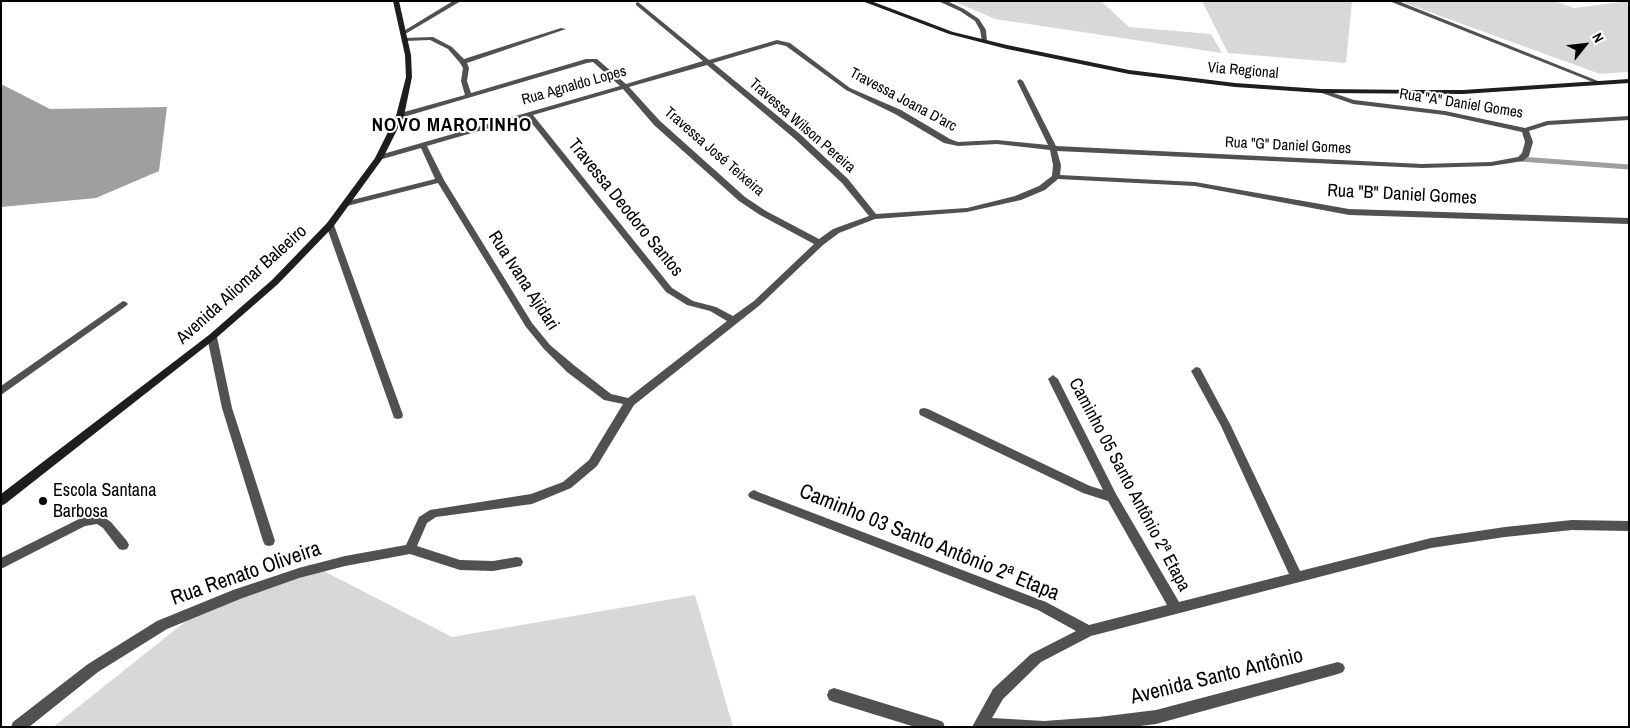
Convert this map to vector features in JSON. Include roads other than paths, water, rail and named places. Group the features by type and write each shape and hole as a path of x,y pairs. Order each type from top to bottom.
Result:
{"main road":[{"name":"Avenida Aliomar Baleeiro","path":"1,501 212,337 297,262 347,204 378,158 400,116 409,77 405,35 396,1"},
{"name":"Via Regional","path":"865,1 920,23 984,41 1078,63 1138,73 1235,85 1321,91 1463,92 1629,81"}],"street":[{"path":"405,35 458,1"},
{"path":"941,1 977,20 983,30 984,41"},
{"path":"1392,1 1600,83"},
{"name":"Travessa Wilson Pereira","path":"638,4 798,137 845,181 874,217"},
{"path":"463,62 563,29"},
{"path":"400,116 468,94 464,81 466,68 450,48 431,38 405,35"},
{"name":"Rua Agnaldo Lopes","path":"378,158 777,42"},
{"name":"Travessa Joana D'arc","path":"777,42 788,44 848,89 898,112 947,141 965,144 998,142 1054,148"},
{"name":"Travessa José Teixeira","path":"468,94 586,61 598,61 657,122 742,199 763,213 820,243"},
{"path":"410,549 423,520 434,513 532,500 567,485 593,463 630,402 758,303 820,243 836,231 874,217 967,210 1018,198 1042,188 1056,177 1057,165 1054,148 1020,81"},
{"name":"Rua \"A\" Daniel Gomes","path":"1321,91 1353,102 1445,113 1525,130 1548,123 1629,118"},
{"name":"Travessa Deodoro Santos","path":"528,114 669,290 690,303 713,309 734,322"},
{"name":"Rua \"G\" Daniel Gomes","path":"1054,148 1422,166 1491,164 1520,159 1529,148 1528,136 1525,130"},
{"name":"Rua Ivana Ajidari","path":"423,145 440,180 515,304 547,347 571,369 608,397 630,402"},
{"name":"Rua \"B\" Daniel Gomes","path":"1056,177 1195,184 1349,212 1629,221"},
{"path":"347,204 440,180"},
{"path":"330,225 398,415"},
{"path":"1,391 123,304"},
{"path":"212,337 227,408 269,541"},
{"path":"1196,371 1226,426 1296,576"},
{"name":"Caminho 05 Santo Antônio 2ª Etapa","path":"1053,379 1112,497 1175,607"},
{"path":"924,412 1087,490 1112,497"},
{"name":"Caminho 03 Santo Antônio 2ª Etapa","path":"754,496 1042,606 1088,631"},
{"path":"1,564 83,522 99,519 107,525 123,545"},
{"path":"1042,727 980,725 998,694 1036,658 1088,631 1175,607 1431,543 1505,532 1572,525 1629,526"},
{"name":"Rua Renato Oliveira","path":"18,727 93,668 162,625 237,594 299,573 345,561 410,549 460,565 493,566 517,562"},
{"name":"Avenida Santo Antônio","path":"1047,727 1156,718 1338,668"},
{"path":"834,695 938,727"}],"waterway":[{"path":"1520,159 1629,167"}],"place":[{"name":"Escola Santana Barbosa","path":"43,501"}],"district":[{"name":"NOVO MAROTINHO","path":"452,126"}]}
